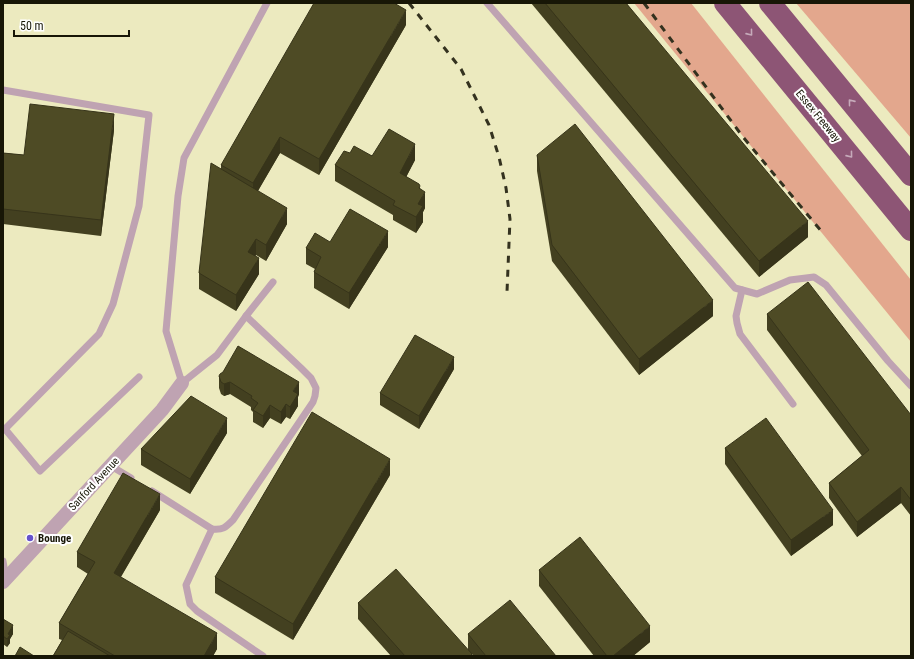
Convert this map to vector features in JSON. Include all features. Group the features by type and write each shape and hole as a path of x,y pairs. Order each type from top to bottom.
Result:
{"highway":[{"name":"Essex Freeway","path":"725,3 911,230"},
{"path":"770,3 911,175"}],"street":[{"name":"Sanford Avenue","path":"4,580 162,410 182,383"}],"lane":[{"path":"267,3 184,158 178,196 166,331 182,383 217,355 273,282"},
{"path":"487,3 734,288 757,294 790,280 814,277 826,285 888,361 911,386"},
{"path":"3,90 149,115 139,206 113,304 99,334 4,429 40,470 139,377"},
{"path":"742,290 736,316 740,334 793,404"},
{"path":"111,466 212,529 220,530 225,528 233,520 313,402 316,388 311,378 246,316"},
{"path":"212,529 186,585 190,604 197,611 263,656"},
{"path":"3,561 4,580"}],"shaded area":[{"path":"634,3 691,3 911,280 911,342"},
{"path":"796,3 911,3 911,138"}],"building":[{"path":"314,3 394,3 406,10 319,159 280,137 253,183 221,165"},
{"path":"545,3 626,3 808,221 759,261"},
{"path":"30,104 114,114 101,220 3,209 3,153 24,155"},
{"path":"575,124 713,300 639,359 552,245 537,155"},
{"path":"389,129 415,144 400,173 419,184 419,188 425,192 418,204 423,206 416,217 393,205 395,201 335,165 344,151 350,153 354,146 372,156"},
{"path":"211,163 287,208 266,245 256,239 248,252 259,258 236,295 199,273"},
{"path":"350,209 388,231 349,293 314,272 321,257 306,248 315,233 330,242"},
{"path":"808,282 911,415 911,500 901,487 857,522 829,483 869,450 767,314"},
{"path":"415,335 454,357 419,416 380,393"},
{"path":"238,346 299,382 293,391 298,394 290,407 286,404 281,412 270,405 263,416 253,410 258,403 251,398 252,396 230,382 224,384 221,382 219,376 223,372"},
{"path":"191,396 227,418 190,479 141,449"},
{"path":"312,412 390,459 293,624 215,577"},
{"path":"766,418 833,510 791,540 725,448"},
{"path":"123,473 160,494 114,573 217,633 204,656 115,656 59,623 95,562 77,552"},
{"path":"580,537 650,626 613,656 607,656 539,570"},
{"path":"396,569 472,654 470,656 405,656 358,603"},
{"path":"510,600 556,656 486,656 468,634"},
{"path":"3,619 13,625 7,639 3,636"},
{"path":"68,631 110,656 53,656"},
{"path":"20,647 34,656 15,656"}],"railway":[{"path":"409,3 461,69 489,125 499,157 506,188 510,219 507,292"},
{"path":"644,3 743,137 822,232"}],"place":[{"name":"Bounge","path":"30,538"}]}
